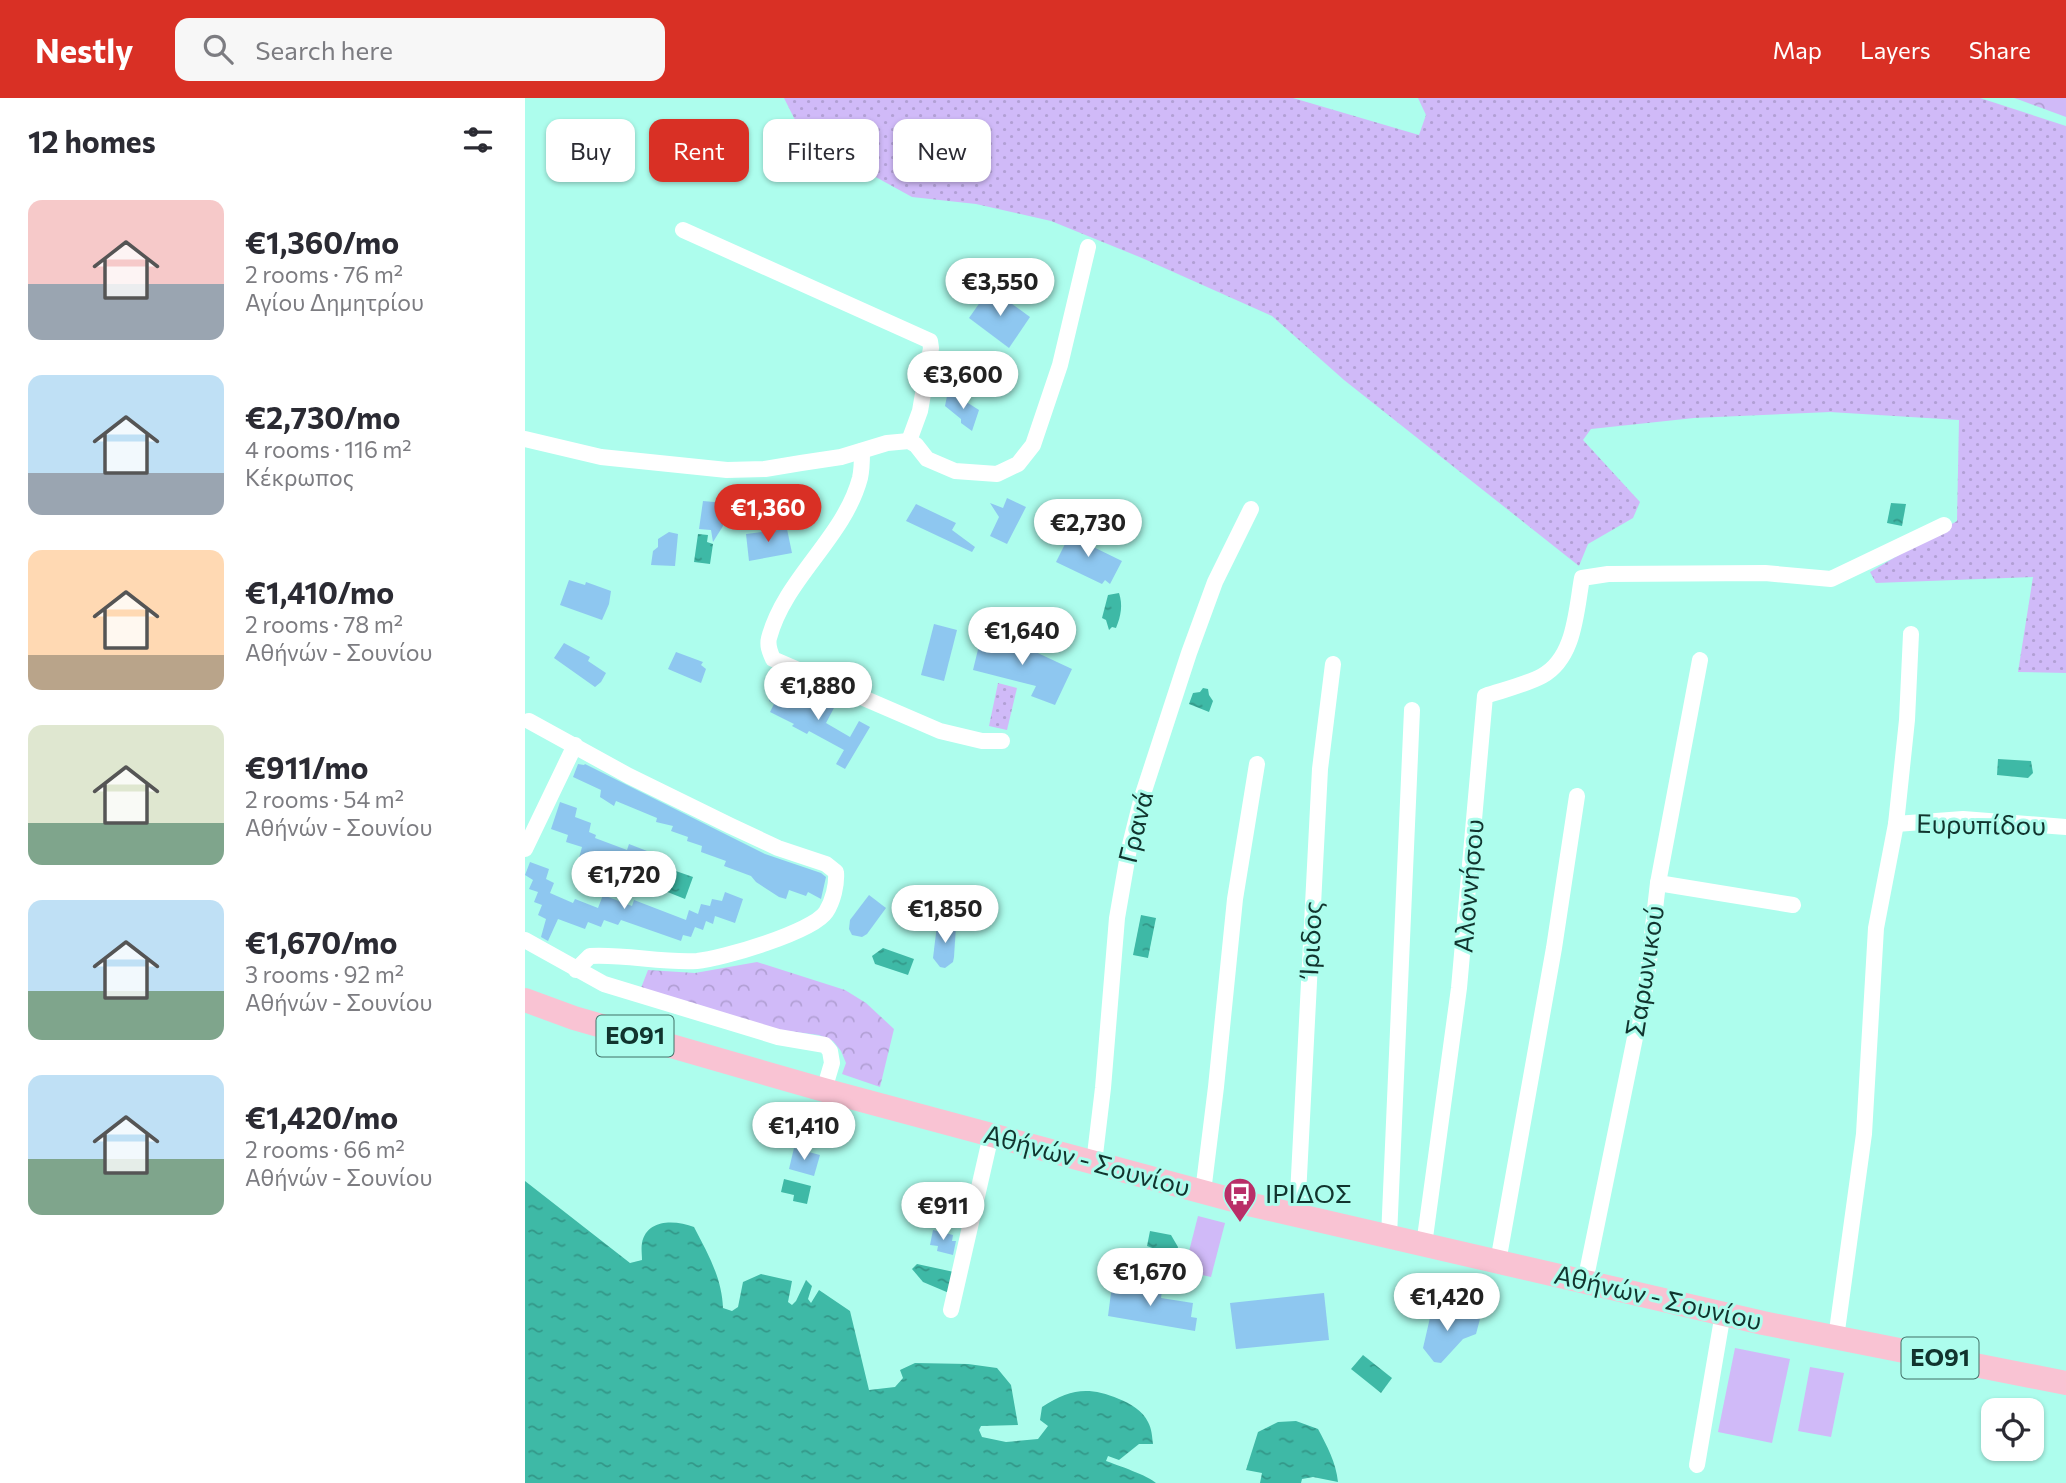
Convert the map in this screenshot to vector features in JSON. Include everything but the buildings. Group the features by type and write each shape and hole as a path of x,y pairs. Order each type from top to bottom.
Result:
{"main road":[{"name":"Αθήνών - Σουνίου","path":"525,1000 586,1022 824,1090 1203,1192 1723,1313 2066,1383"}],"street":[{"path":"683,230 929,341 931,348 924,394 909,441"},
{"path":"525,439 601,457 727,470 765,469 841,457 887,443 909,441 927,459 954,471 997,474 1018,464 1033,445 1060,365 1088,247"},
{"path":"862,451 860,478 851,501 787,598 769,640 773,659 940,731 982,741 1002,741"},
{"name":"Γρανά","path":"1094,1163 1117,918 1129,849 1142,797 1189,653 1215,582 1251,509"},
{"name":"Αλοννήσου","path":"1424,1245 1459,988 1485,696 1543,676 1559,662 1567,649 1582,578 1608,574 1765,573 1831,579 1944,525"},
{"path":"1836,1338 1864,1134 1876,928 1896,824 1907,720 1911,634"},
{"name":"Σαρωνικού","path":"1585,1282 1647,979 1658,883 1700,660"},
{"name":"Ίριδος","path":"1297,1215 1320,769 1333,664"},
{"path":"1389,1237 1412,710"},
{"path":"529,721 629,776 778,848 825,864 836,872 837,884 825,913 814,923 741,951 699,961 590,956 576,970"},
{"path":"525,849 575,745"},
{"path":"1203,1192 1235,899 1257,764"},
{"path":"1498,1262 1548,987 1577,796"},
{"name":"Ευρυπίδου","path":"1896,824 1963,819 2066,827"},
{"path":"1658,883 1793,905"},
{"path":"525,940 604,984 778,1037 825,1045 830,1051 832,1063 824,1090"},
{"path":"951,1311 991,1135"},
{"path":"1697,1465 1723,1313"}],"green space":[{"path":"784,98 1293,98 1419,135 1426,115 1418,98 1980,98 2066,126 2066,673 2018,672 2033,577 1876,583 1870,572 1957,521 1959,420 1830,412 1694,418 1591,429 1583,440 1640,502 1633,518 1588,544 1579,566 1344,380 1272,316 1051,221 976,204 912,197 879,179 879,119 794,118"},
{"path":"2014,98 2066,98 2066,117 2020,100"},
{"path":"998,683 1017,688 1007,730 989,726"},
{"path":"757,962 845,990 866,1003 894,1029 880,1087 842,1074 846,1063 841,1051 833,1041 819,1035 772,1029 641,988 648,970 695,973"},
{"path":"1198,1216 1225,1223 1211,1277 1184,1271"},
{"path":"1735,1348 1790,1359 1772,1443 1718,1432"},
{"path":"1810,1367 1844,1373 1831,1437 1798,1431"}],"water":[{"path":"978,354 1002,370 995,385 980,378 969,366"},
{"path":"1891,503 1906,504 1902,526 1887,523"},
{"path":"698,534 708,535 707,542 713,544 710,564 694,562"},
{"path":"1119,593 1119,619 1116,628 1109,630 1106,620 1102,618 1108,595"},
{"path":"1203,688 1208,689 1213,701 1209,712 1189,704 1193,693 1200,692"},
{"path":"1998,759 2031,761 2033,773 2028,778 1997,775"},
{"path":"653,863 693,877 685,899 645,883"},
{"path":"1141,915 1156,918 1148,958 1133,955"},
{"path":"883,948 914,959 908,975 875,964 872,956"},
{"path":"784,1179 811,1186 807,1204 793,1201 794,1195 781,1192"},
{"path":"525,1181 630,1263 642,1260 645,1235 656,1225 671,1222 694,1227 717,1276 723,1308 732,1311 738,1307 743,1282 761,1274 792,1281 788,1302 792,1305 806,1280 812,1286 808,1299 811,1303 819,1290 850,1311 869,1390 895,1387 903,1378 900,1370 915,1363 968,1364 997,1368 1011,1385 1018,1425 981,1426 979,1430 982,1437 1006,1442 1038,1439 1048,1426 1040,1420 1042,1407 1070,1393 1098,1392 1123,1401 1146,1418 1153,1444 1139,1444 1119,1460 1108,1456 1106,1461 1156,1483 525,1483"},
{"path":"1150,1231 1171,1235 1178,1247 1174,1263 1159,1260 1160,1251 1147,1246"},
{"path":"917,1264 954,1272 949,1293 923,1282 912,1269"},
{"path":"1363,1355 1392,1378 1381,1393 1351,1369"},
{"path":"1296,1421 1318,1429 1333,1461 1338,1482 1313,1477 1302,1479 1301,1483 1260,1483 1262,1473 1246,1470 1258,1432 1278,1422"}],"place":[{"name":"ΙΡΙΔΟΣ","path":"1240,1224"}]}
